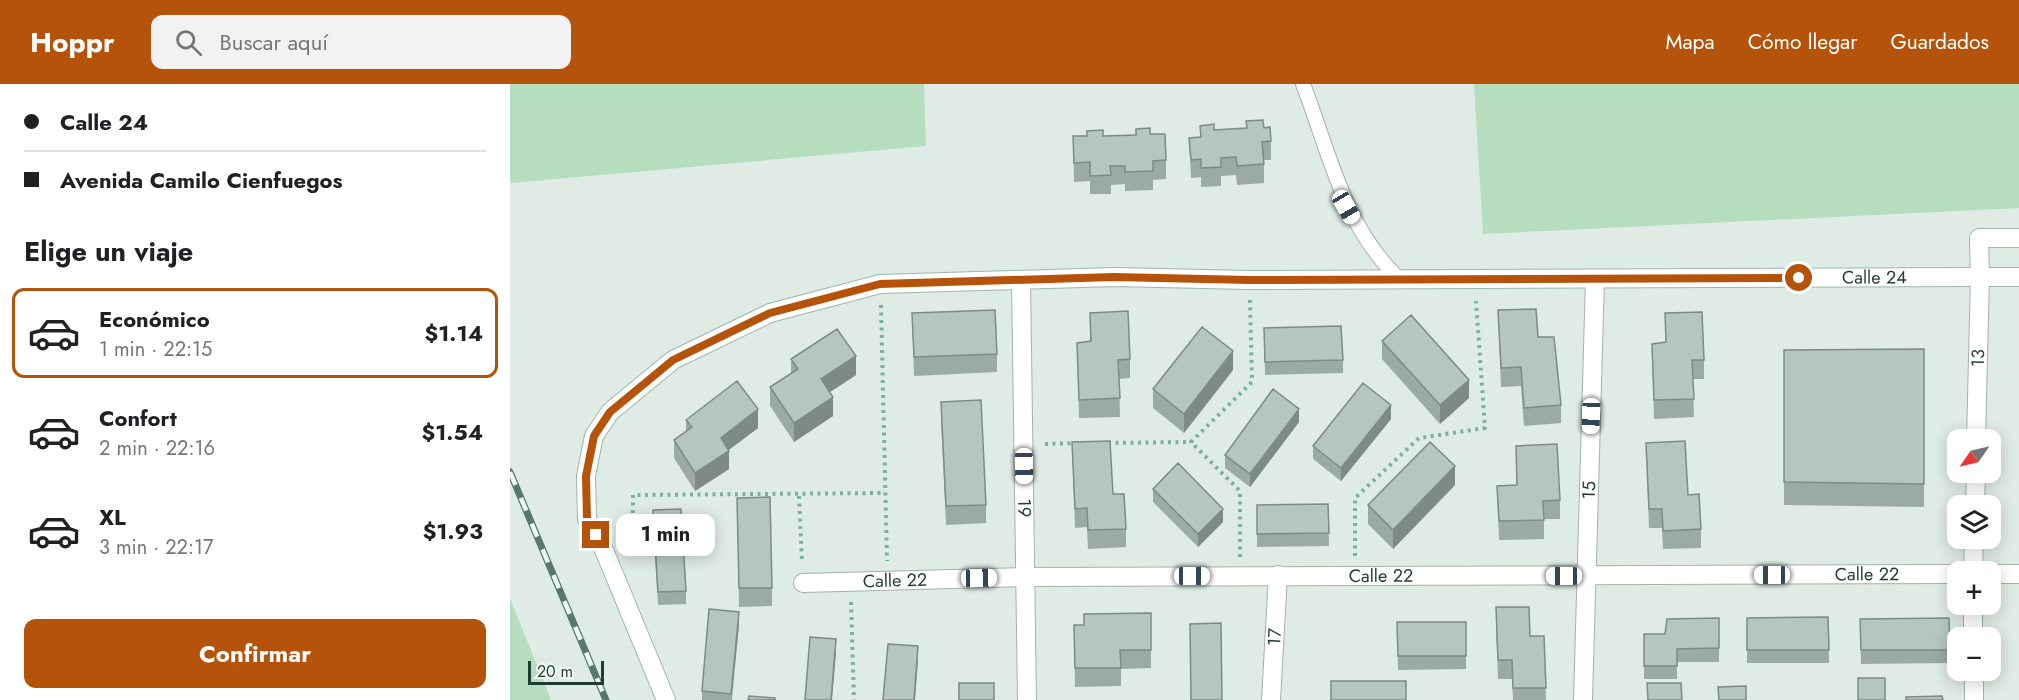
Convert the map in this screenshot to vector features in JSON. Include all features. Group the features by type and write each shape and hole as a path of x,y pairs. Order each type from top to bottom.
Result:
{"street":[{"path":"1980,277 1979,238 2019,238"},
{"name":"Calle 24","path":"666,700 604,550 587,519 586,476 594,436 610,412 673,360 770,313 880,284 1114,277 1250,280 2019,277"},
{"name":"13","path":"1977,429 1980,277"},
{"name":"15","path":"1583,700 1595,279"},
{"name":"19","path":"1021,280 1027,700"},
{"name":"Calle 22","path":"803,583 1025,577 1240,575 1947,574"},
{"path":"2001,574 2019,574"},
{"name":"17","path":"1271,700 1278,575"},
{"path":"1974,681 1974,700"}],"lane":[{"path":"1303,84 1346,207 1381,262 1399,279"}],"path":[{"path":"1354,575 1354,498 1419,438 1485,428 1474,279"},
{"path":"1095,443 1191,442 1252,382 1250,280"},
{"path":"880,284 887,580"},
{"path":"1191,442 1240,491 1240,575"},
{"path":"1023,444 1083,443"},
{"path":"604,550 632,554 633,495 799,496 885,493"},
{"path":"799,496 803,583"},
{"path":"851,581 854,700"}],"green space":[{"path":"510,84 924,84 926,146 510,183"},
{"path":"1474,84 2019,84 2019,208 1483,234"},
{"path":"510,598 551,700 510,700"}],"building":[{"path":"1263,120 1264,128 1270,127 1271,141 1262,142 1264,164 1237,166 1236,157 1221,158 1221,167 1201,168 1201,159 1191,160 1189,138 1201,137 1200,126 1214,124 1214,130 1247,128 1246,121"},
{"path":"1150,128 1150,134 1165,134 1166,160 1153,161 1153,171 1125,172 1125,166 1110,166 1111,175 1090,176 1090,162 1074,163 1073,136 1087,136 1087,131 1103,130 1103,136 1136,135 1136,129"},
{"path":"1536,309 1538,337 1554,337 1561,405 1524,408 1521,367 1501,368 1498,310"},
{"path":"995,310 997,354 914,357 912,313"},
{"path":"1128,311 1130,359 1118,360 1120,398 1079,400 1077,343 1091,341 1090,313"},
{"path":"1702,312 1704,360 1692,360 1694,399 1654,400 1652,344 1666,342 1665,313"},
{"path":"1411,315 1469,380 1440,405 1382,341"},
{"path":"1341,326 1343,360 1265,362 1264,328"},
{"path":"1202,327 1233,351 1184,414 1153,389"},
{"path":"837,329 856,356 821,379 833,397 794,423 770,387 798,369 791,359"},
{"path":"1924,349 1924,484 1784,482 1784,350"},
{"path":"737,381 758,409 721,438 729,451 695,473 674,440 692,427 686,420"},
{"path":"1363,383 1391,405 1341,468 1313,446"},
{"path":"1273,389 1299,409 1250,474 1225,455"},
{"path":"981,400 986,505 946,506 941,402"},
{"path":"1110,441 1113,494 1124,494 1126,529 1088,530 1087,508 1075,509 1072,442"},
{"path":"1685,441 1688,495 1699,494 1701,529 1663,531 1662,509 1649,509 1646,443"},
{"path":"1430,442 1455,466 1393,530 1368,505"},
{"path":"1557,444 1560,500 1543,501 1544,520 1499,521 1497,486 1517,485 1516,446"},
{"path":"1178,463 1223,509 1198,534 1153,489"},
{"path":"770,497 772,588 739,588 737,498"},
{"path":"1328,504 1329,533 1257,534 1257,505"},
{"path":"681,509 686,591 658,592 653,510"},
{"path":"1496,607 1529,607 1530,636 1544,636 1546,688 1513,688 1512,660 1498,660"},
{"path":"709,609 739,612 731,694 702,691"},
{"path":"1151,613 1151,650 1120,650 1121,668 1075,668 1074,625 1084,625 1084,614"},
{"path":"1828,617 1829,650 1747,650 1747,618"},
{"path":"1719,618 1719,648 1677,649 1677,666 1644,666 1644,634 1665,634 1667,619"},
{"path":"1949,618 1947,650 1861,650 1860,619"},
{"path":"1397,622 1466,622 1466,656 1398,656"},
{"path":"1221,623 1222,700 1191,700 1190,624"},
{"path":"810,637 836,639 831,700 805,700"},
{"path":"888,644 918,646 914,700 883,700"},
{"path":"1858,678 1885,678 1885,700 1858,700"},
{"path":"1331,681 1406,681 1406,700 1331,700"},
{"path":"959,683 994,683 994,700 959,700"},
{"path":"1647,683 1681,683 1682,700 1648,700"},
{"path":"1746,686 1746,700 1719,700 1718,687"},
{"path":"749,696 775,698 775,700 748,700"},
{"path":"1942,696 1943,700 1906,700 1906,697"}],"railway":[{"path":"510,472 606,700"}],"route":[{"path":"596,535 587,519 586,476 594,436 610,412 673,360 770,313 880,284 1114,277 1250,280 1799,278"}]}
